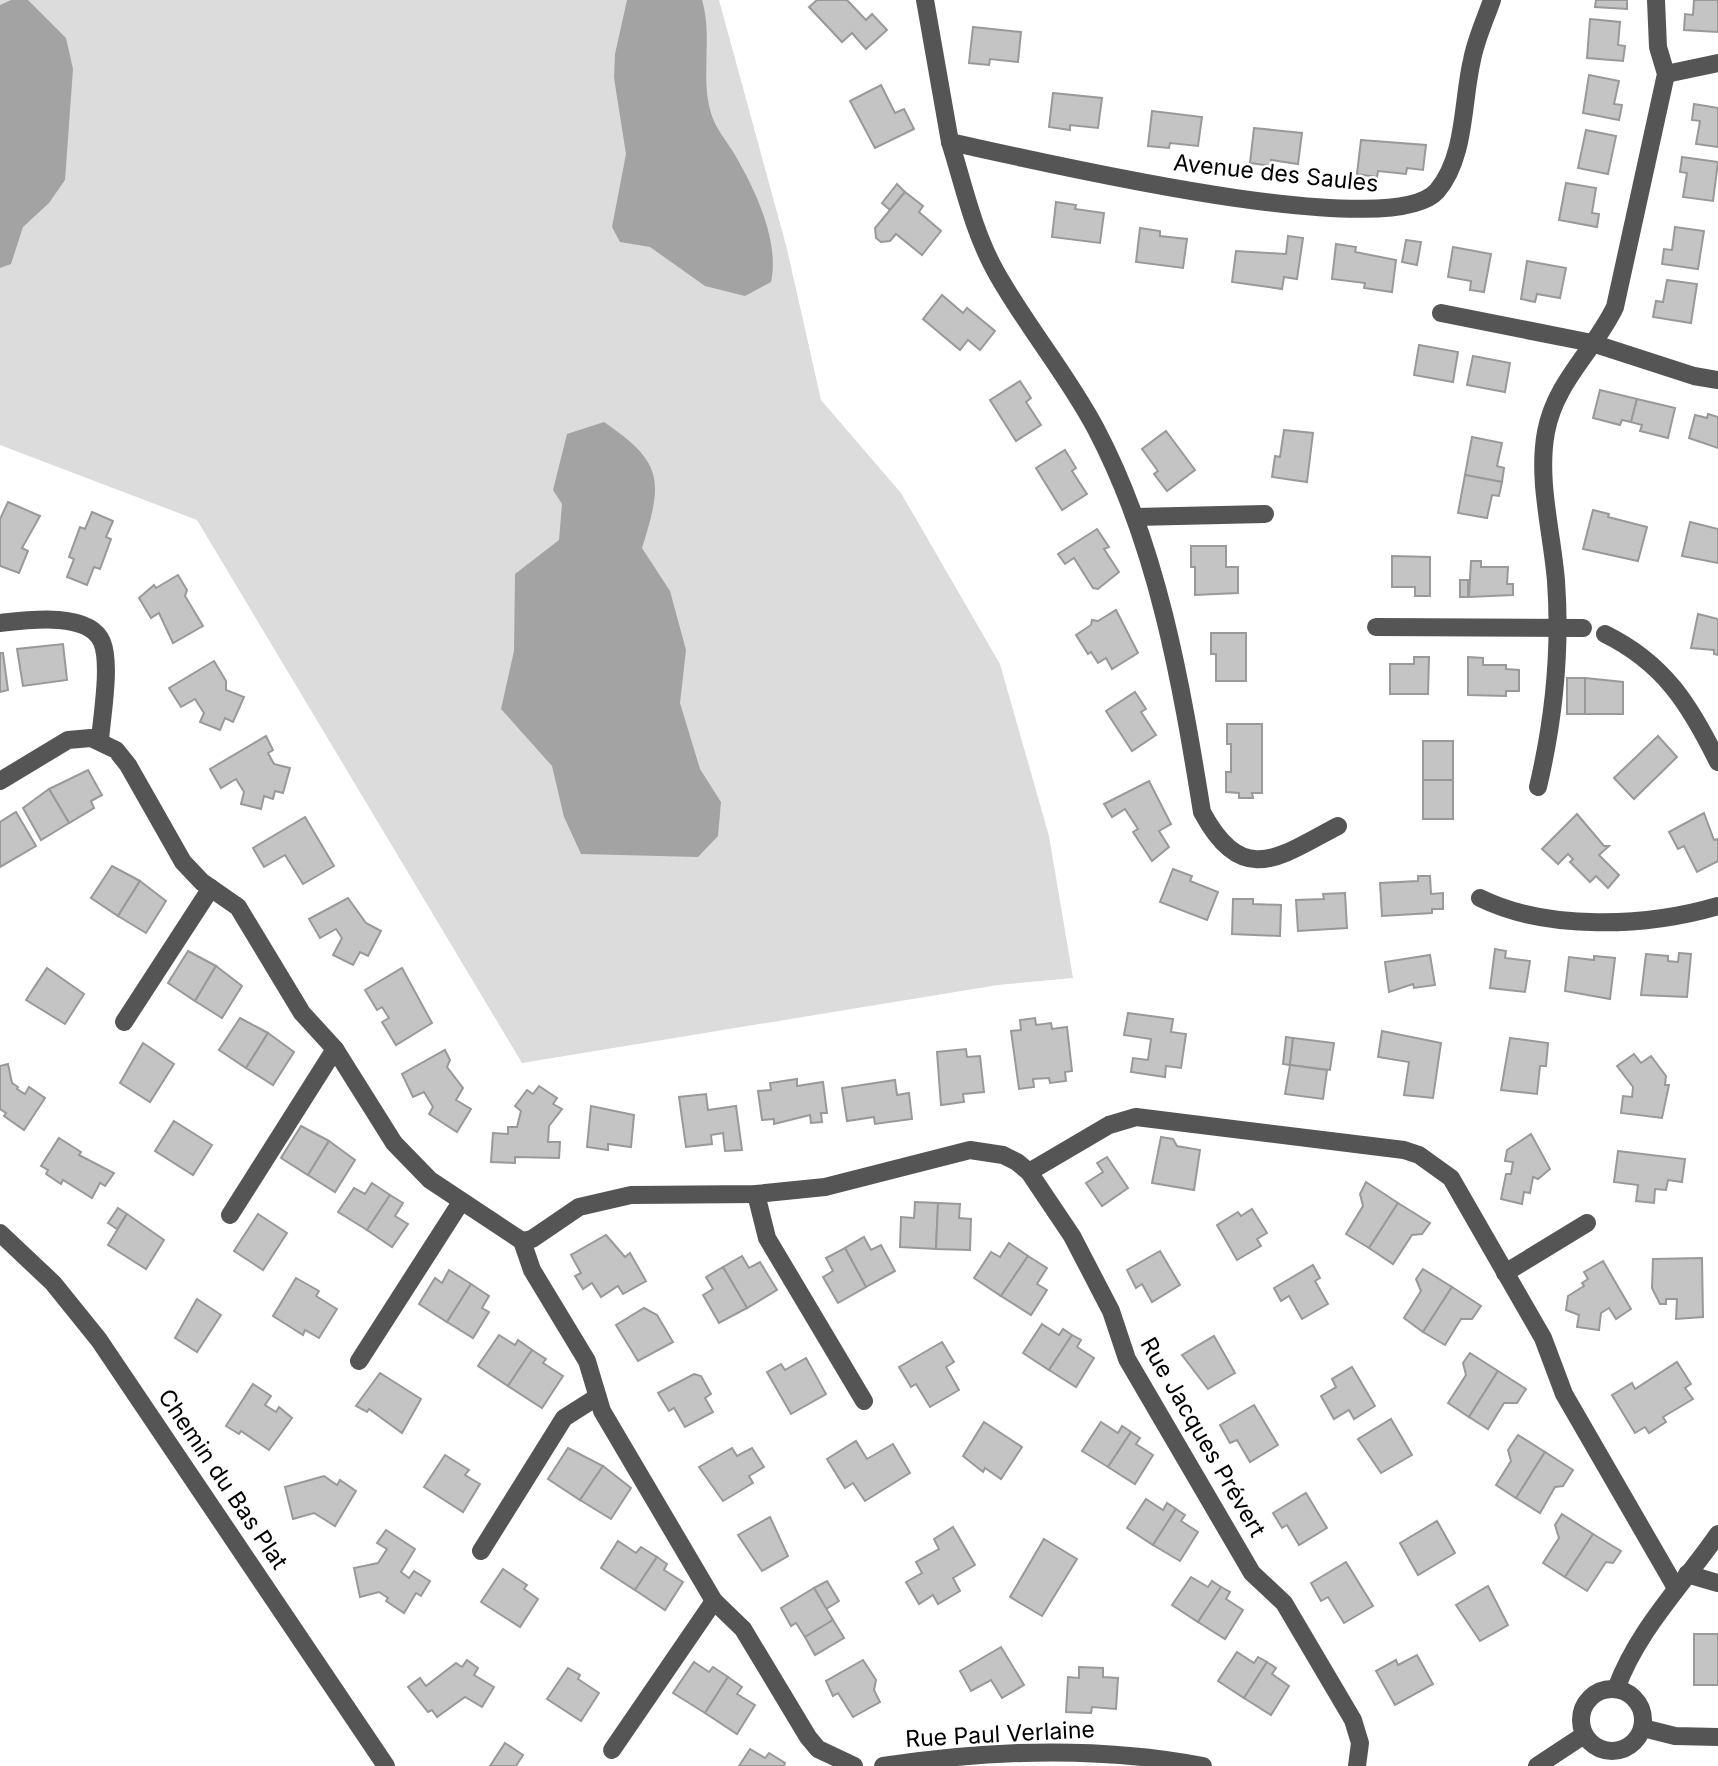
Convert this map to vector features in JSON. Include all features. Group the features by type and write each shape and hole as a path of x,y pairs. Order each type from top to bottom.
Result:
{"street":[{"path":"925,0 950,142 975,230 994,270 1096,427 1135,517 1176,663 1202,812 1213,831 1227,846 1261,861 1273,860 1338,826"},
{"name":"Avenue des Saules","path":"950,142 1188,191 1329,208 1385,210 1418,204 1436,193 1450,170 1459,140 1472,60 1492,0"},
{"path":"1538,787 1554,708 1557,629 1556,583 1543,458 1546,431 1553,405 1565,383 1615,307 1666,74 1658,47 1656,0"},
{"path":"1666,74 1718,63"},
{"path":"1441,313 1592,343 1694,376 1718,380"},
{"path":"1135,517 1265,513"},
{"path":"0,623 39,619 61,621 89,627 97,635 103,643 104,659 100,740"},
{"path":"1377,627 1583,628"},
{"path":"1605,634 1633,648 1662,672 1685,704 1718,762"},
{"path":"0,781 68,740 79,737 100,740 116,750 128,765 183,862 211,888 238,906 302,1013 335,1049 394,1143 430,1180 523,1241 532,1270 587,1361 602,1411 714,1601 743,1629 808,1737 818,1749 854,1766"},
{"path":"124,1022 211,888"},
{"path":"1480,898 1503,909 1557,921 1655,917 1718,906"},
{"path":"230,1215 335,1049"},
{"path":"523,1241 532,1239 579,1207 631,1195 756,1194 848,1183 970,1150 1003,1155 1029,1172 1109,1125 1136,1117 1404,1150 1435,1164 1451,1178 1544,1338 1564,1394 1682,1581"},
{"name":"Rue Jacques Prévert","path":"1029,1172 1072,1236 1111,1311 1127,1359 1252,1573 1284,1603 1353,1720 1360,1743 1357,1766"},
{"path":"756,1194 767,1238 864,1401"},
{"path":"359,1361 461,1202"},
{"path":"1505,1273 1587,1223"},
{"name":"Chemin du Bas Plat","path":"0,1233 52,1283 99,1340 386,1766"},
{"path":"481,1551 564,1418 597,1397"},
{"path":"1616,1689 1635,1645 1718,1534"},
{"path":"1682,1581 1718,1583"},
{"path":"612,1750 714,1601"},
{"path":"1616,1689 1625,1691 1638,1702 1644,1719 1643,1728 1633,1744 1616,1752 1598,1749 1584,1735 1581,1719 1586,1703 1599,1691 1616,1689"},
{"path":"1643,1728 1675,1736 1718,1737"},
{"path":"1537,1766 1584,1735"},
{"name":"Rue Paul Verlaine","path":"883,1766 1065,1752 1137,1756 1203,1766"}],"shaded area":[{"path":"0,0 719,0 787,249 821,400 901,493 1000,664 1049,836 1073,978 998,985 522,1063 197,520 0,445"},
{"path":"11,0 28,0 66,38 73,69 65,180 49,203 23,227 11,264 0,268 0,5"},
{"path":"627,0 702,0 706,28 706,85 711,113 758,200 772,250 771,282 745,296 705,286 650,247 620,242 612,227 626,154 614,78 615,54"},
{"path":"604,422 638,450 648,462 653,475 653,506 642,548 670,591 686,650 680,703 700,769 721,802 718,836 698,857 581,854 564,817 552,766 501,709 514,651 515,574 559,540 562,504 553,490 567,434"}],"building":[{"path":"817,0 847,0 866,20 872,14 887,30 866,49 852,33 842,42 809,7"},
{"path":"1596,0 1627,0 1627,9 1595,7"},
{"path":"1694,0 1718,0 1718,32 1684,30 1685,14 1693,15"},
{"path":"1590,19 1620,22 1618,45 1625,46 1623,61 1587,58"},
{"path":"973,27 1021,32 1018,62 990,59 989,65 969,63"},
{"path":"1589,75 1619,81 1614,104 1622,105 1619,120 1583,113"},
{"path":"881,85 895,113 904,109 914,129 875,148 850,101"},
{"path":"1053,93 1102,98 1098,128 1070,125 1070,130 1049,127"},
{"path":"1694,104 1718,108 1718,147 1696,144 1700,121 1692,120"},
{"path":"1152,111 1202,117 1198,146 1170,143 1169,148 1148,146"},
{"path":"1254,128 1302,133 1298,164 1271,160 1271,166 1250,163"},
{"path":"1586,130 1616,136 1608,174 1578,168"},
{"path":"1361,140 1426,145 1423,170 1407,168 1406,174 1378,171 1377,177 1357,174"},
{"path":"1682,157 1718,162 1713,201 1683,197 1687,173 1680,172"},
{"path":"1566,183 1596,188 1592,213 1599,214 1597,227 1559,220"},
{"path":"897,184 905,192 890,210 882,203"},
{"path":"905,192 923,206 919,212 941,231 922,255 896,234 890,241 881,242 876,238 875,228"},
{"path":"1056,202 1076,205 1075,209 1104,213 1100,243 1052,237"},
{"path":"1675,227 1704,231 1698,269 1662,264 1664,249 1672,250"},
{"path":"1140,228 1160,231 1160,236 1187,239 1183,268 1136,262"},
{"path":"1288,236 1303,238 1297,279 1284,277 1282,289 1232,282 1236,251 1286,254"},
{"path":"1406,240 1421,242 1417,265 1402,262"},
{"path":"1336,244 1356,247 1355,252 1396,260 1392,292 1364,288 1365,283 1332,279"},
{"path":"1453,247 1491,254 1484,292 1470,290 1471,281 1448,277"},
{"path":"1527,261 1566,268 1560,298 1537,294 1535,302 1521,299"},
{"path":"1667,280 1697,284 1691,323 1653,317 1656,301 1663,302"},
{"path":"942,295 963,313 967,308 995,331 980,350 968,340 960,350 923,319"},
{"path":"1419,345 1458,352 1453,382 1414,375"},
{"path":"1473,356 1510,363 1505,392 1467,385"},
{"path":"1020,381 1031,398 1026,402 1041,425 1016,441 990,400"},
{"path":"1600,390 1637,399 1631,422 1622,420 1620,425 1593,418"},
{"path":"1637,399 1675,408 1668,438 1640,431 1642,425 1631,422"},
{"path":"1708,414 1718,417 1718,448 1689,438 1695,415 1707,418"},
{"path":"1284,430 1313,433 1307,482 1272,477 1275,456 1280,457"},
{"path":"1166,431 1195,470 1167,491 1154,474 1158,471 1142,449"},
{"path":"1472,437 1502,443 1497,466 1504,468 1502,482 1465,475"},
{"path":"1065,450 1076,468 1072,471 1087,494 1062,510 1036,468"},
{"path":"1465,475 1502,482 1499,496 1492,495 1487,518 1458,513"},
{"path":"8,502 40,516 22,548 28,551 19,573 0,566 0,519"},
{"path":"1593,510 1609,514 1608,517 1647,527 1638,561 1583,549"},
{"path":"92,512 113,521 106,537 111,539 100,569 94,567 87,585 67,577 74,559 69,557 80,527 85,529"},
{"path":"1690,522 1718,529 1718,563 1682,556"},
{"path":"1097,529 1109,547 1104,549 1119,572 1098,589 1093,588 1074,558 1065,564 1058,554"},
{"path":"1191,546 1226,546 1226,567 1238,567 1238,593 1195,595 1195,567 1191,567"},
{"path":"1392,556 1430,557 1430,596 1415,596 1415,587 1392,587"},
{"path":"1471,561 1481,561 1481,567 1508,567 1507,584 1513,584 1513,595 1469,597"},
{"path":"178,575 187,590 185,596 203,626 173,643 159,613 151,618 139,598 154,585 156,588"},
{"path":"1460,580 1468,580 1468,597 1460,597"},
{"path":"1116,610 1138,653 1112,669 1106,658 1098,663 1091,652 1088,654 1076,635 1091,625 1092,620 1098,621"},
{"path":"1698,614 1718,619 1718,655 1714,654 1714,650 1691,648"},
{"path":"1211,633 1246,633 1246,681 1216,681 1216,654 1211,654"},
{"path":"63,644 67,680 23,686 17,649"},
{"path":"0,653 3,653 8,690 0,692"},
{"path":"1414,657 1429,657 1428,694 1390,694 1390,664 1414,664"},
{"path":"1468,657 1483,658 1483,665 1506,665 1506,669 1519,670 1519,691 1506,691 1506,696 1468,695"},
{"path":"214,661 226,681 226,690 244,697 233,722 225,718 220,730 200,722 204,713 195,699 181,707 169,688"},
{"path":"1567,678 1585,678 1585,714 1567,714"},
{"path":"1585,678 1623,682 1623,714 1585,714"},
{"path":"1135,692 1146,709 1141,712 1156,735 1132,751 1106,711"},
{"path":"1227,724 1262,724 1262,793 1252,793 1253,798 1239,798 1239,793 1226,792 1226,772 1231,772 1231,744 1227,744"},
{"path":"266,736 273,750 268,753 274,764 290,768 283,793 275,791 273,799 264,796 261,809 241,804 244,792 236,779 221,788 210,769"},
{"path":"1658,736 1677,757 1634,799 1614,778"},
{"path":"1423,741 1453,741 1453,780 1423,780"},
{"path":"88,770 102,795 91,801 94,808 69,823 49,789"},
{"path":"1423,780 1453,780 1453,819 1423,819"},
{"path":"1149,781 1171,824 1159,831 1169,847 1152,861 1133,832 1138,829 1125,809 1112,817 1104,804"},
{"path":"49,789 69,823 41,840 23,808"},
{"path":"16,812 36,846 0,867 0,822"},
{"path":"1704,813 1714,840 1718,839 1718,861 1697,872 1684,846 1678,849 1669,832"},
{"path":"1577,814 1604,846 1609,846 1599,855 1619,875 1608,888 1596,876 1590,882 1570,862 1573,859 1568,854 1558,864 1542,849"},
{"path":"305,817 334,866 303,884 285,855 264,867 253,848"},
{"path":"112,866 140,881 118,916 91,898"},
{"path":"1173,869 1192,876 1190,881 1218,892 1207,920 1160,902"},
{"path":"1418,876 1430,876 1431,894 1443,893 1443,909 1432,909 1432,913 1382,916 1380,883 1418,881"},
{"path":"140,881 166,901 146,933 118,916"},
{"path":"1345,893 1347,928 1298,931 1296,900 1324,899 1323,894"},
{"path":"348,898 366,923 381,931 368,956 360,952 353,965 333,955 342,938 336,929 320,938 309,919"},
{"path":"1233,899 1253,899 1253,904 1281,905 1280,936 1232,934"},
{"path":"1495,949 1506,951 1505,958 1530,961 1525,992 1490,988"},
{"path":"188,951 216,966 195,1001 168,983"},
{"path":"1679,953 1691,954 1687,997 1641,995 1646,954 1668,956 1668,961 1678,962"},
{"path":"1430,955 1435,985 1414,988 1413,984 1389,992 1385,962"},
{"path":"1594,956 1615,958 1610,999 1565,991 1569,957 1594,960"},
{"path":"216,966 242,986 222,1018 195,1001"},
{"path":"47,968 84,994 65,1024 26,1000"},
{"path":"402,968 432,1023 396,1045 382,1022 389,1018 382,1007 377,1010 365,990"},
{"path":"1128,1013 1173,1019 1171,1032 1186,1034 1181,1068 1166,1066 1165,1077 1131,1072 1133,1058 1148,1060 1151,1039 1124,1035"},
{"path":"240,1018 268,1033 246,1068 219,1050"},
{"path":"1035,1018 1036,1025 1051,1023 1052,1029 1067,1027 1072,1071 1065,1072 1066,1081 1050,1083 1049,1078 1033,1079 1034,1087 1019,1089 1011,1031 1021,1030 1020,1020"},
{"path":"1382,1031 1441,1043 1433,1098 1404,1095 1409,1062 1378,1057"},
{"path":"268,1033 294,1052 273,1085 246,1068"},
{"path":"1286,1037 1293,1038 1290,1065 1283,1064"},
{"path":"1293,1038 1334,1043 1330,1070 1290,1065"},
{"path":"1510,1038 1548,1043 1546,1066 1540,1066 1537,1094 1501,1090"},
{"path":"143,1043 174,1064 150,1102 120,1083"},
{"path":"966,1049 967,1057 980,1056 984,1092 963,1094 964,1102 941,1105 937,1052"},
{"path":"445,1050 450,1060 447,1067 463,1088 456,1100 471,1109 457,1132 429,1114 433,1107 424,1092 413,1097 402,1074"},
{"path":"1634,1054 1641,1063 1651,1056 1666,1076 1665,1085 1669,1085 1662,1118 1621,1113 1623,1096 1632,1097 1633,1087 1617,1066"},
{"path":"8,1064 12,1083 17,1089 25,1094 29,1087 45,1098 24,1130 4,1116 6,1113 0,1109 0,1066"},
{"path":"1290,1065 1327,1070 1323,1099 1285,1094"},
{"path":"797,1079 797,1086 823,1082 827,1113 821,1113 822,1122 811,1123 810,1115 774,1124 774,1119 762,1120 758,1091 771,1090 770,1083"},
{"path":"895,1080 897,1095 909,1093 912,1119 875,1124 874,1117 847,1121 842,1088"},
{"path":"539,1086 557,1098 553,1104 562,1109 549,1126 548,1142 560,1142 559,1158 515,1157 515,1163 491,1162 493,1133 508,1134 508,1127 517,1127 521,1111 515,1106 527,1090 533,1094"},
{"path":"706,1094 708,1110 736,1106 742,1150 725,1151 723,1133 711,1135 712,1144 686,1147 679,1097"},
{"path":"591,1106 634,1115 631,1147 608,1144 608,1150 587,1147"},
{"path":"174,1121 212,1145 193,1175 155,1151"},
{"path":"301,1126 329,1141 308,1175 281,1158"},
{"path":"1531,1134 1550,1169 1538,1179 1533,1177 1530,1193 1524,1192 1522,1204 1501,1199 1506,1174 1511,1174 1513,1162 1505,1161 1507,1150"},
{"path":"1161,1137 1173,1139 1177,1146 1200,1150 1194,1190 1152,1183"},
{"path":"59,1138 81,1152 79,1155 114,1173 105,1186 100,1183 92,1198 63,1180 61,1184 46,1174 48,1170 41,1166"},
{"path":"329,1141 355,1160 335,1192 308,1175"},
{"path":"1618,1151 1685,1159 1682,1182 1668,1180 1666,1190 1655,1189 1654,1203 1636,1201 1638,1185 1614,1182"},
{"path":"1107,1157 1128,1188 1102,1206 1086,1183 1103,1172 1097,1163"},
{"path":"1366,1182 1398,1203 1369,1248 1346,1234 1363,1206 1360,1194"},
{"path":"372,1183 390,1195 367,1230 338,1212 354,1188 365,1194"},
{"path":"390,1195 403,1203 395,1216 408,1224 392,1247 367,1230"},
{"path":"915,1202 938,1203 936,1249 900,1247 901,1217 914,1218"},
{"path":"938,1203 960,1204 959,1218 971,1219 970,1250 936,1249"},
{"path":"1398,1203 1430,1223 1422,1234 1412,1235 1393,1264 1369,1248"},
{"path":"118,1208 127,1214 117,1229 108,1223"},
{"path":"1252,1209 1267,1233 1257,1239 1261,1246 1237,1260 1217,1225 1238,1212 1241,1216"},
{"path":"127,1214 164,1240 146,1269 108,1245"},
{"path":"258,1214 287,1233 263,1270 234,1251"},
{"path":"606,1235 625,1257 630,1253 646,1281 623,1294 618,1286 601,1297 592,1283 583,1289 575,1276 581,1273 571,1255"},
{"path":"864,1237 871,1250 881,1245 895,1271 866,1287 845,1248"},
{"path":"1009,1243 1028,1256 1001,1296 974,1278 991,1252 1000,1257"},
{"path":"845,1248 866,1287 838,1303 823,1277 833,1271 826,1258"},
{"path":"1160,1251 1180,1285 1152,1302 1142,1284 1136,1288 1127,1270"},
{"path":"742,1256 749,1268 760,1262 777,1290 747,1308 723,1267"},
{"path":"1028,1256 1047,1268 1037,1284 1047,1290 1031,1315 1001,1296"},
{"path":"1702,1258 1703,1317 1676,1319 1677,1299 1666,1299 1666,1304 1660,1304 1652,1288 1653,1259"},
{"path":"1603,1261 1631,1309 1616,1319 1609,1308 1601,1313 1599,1330 1577,1327 1579,1315 1566,1310 1568,1296 1584,1286 1582,1283 1588,1279 1584,1272"},
{"path":"1313,1265 1320,1278 1315,1281 1328,1304 1302,1319 1289,1296 1281,1301 1274,1288"},
{"path":"723,1267 747,1308 719,1323 703,1295 713,1289 706,1277"},
{"path":"1423,1269 1452,1287 1423,1332 1404,1318 1421,1291 1416,1279"},
{"path":"449,1270 471,1284 447,1322 419,1304 435,1278 442,1283"},
{"path":"296,1278 319,1291 316,1296 337,1309 319,1338 305,1330 303,1335 273,1316"},
{"path":"471,1284 489,1296 482,1308 489,1312 473,1338 447,1322"},
{"path":"1452,1287 1481,1306 1472,1319 1461,1319 1445,1345 1423,1332"},
{"path":"197,1299 221,1315 197,1352 175,1338"},
{"path":"644,1308 657,1315 673,1342 638,1361 616,1325"},
{"path":"1042,1324 1059,1335 1063,1329 1072,1335 1049,1370 1023,1353"},
{"path":"499,1335 515,1345 518,1340 532,1350 508,1386 478,1366"},
{"path":"1072,1335 1081,1340 1077,1347 1094,1358 1076,1387 1049,1370"},
{"path":"1214,1336 1235,1373 1208,1389 1182,1355"},
{"path":"942,1342 954,1362 946,1367 959,1390 930,1407 916,1384 911,1387 899,1367"},
{"path":"532,1350 546,1359 543,1363 563,1376 542,1408 508,1386"},
{"path":"1470,1353 1498,1371 1469,1417 1448,1403 1466,1375 1463,1363"},
{"path":"806,1358 826,1394 791,1414 767,1372 781,1364 785,1370"},
{"path":"1677,1362 1691,1384 1685,1388 1693,1399 1663,1417 1666,1422 1649,1433 1645,1427 1635,1433 1612,1395 1632,1383 1635,1389"},
{"path":"1352,1367 1375,1406 1354,1419 1349,1410 1334,1419 1321,1396 1336,1387 1332,1379"},
{"path":"1498,1371 1526,1389 1517,1403 1504,1403 1488,1429 1469,1417"},
{"path":"380,1373 421,1399 402,1433 369,1409 367,1412 356,1406"},
{"path":"694,1374 701,1376 711,1394 705,1398 713,1412 685,1427 674,1408 669,1411 658,1393"},
{"path":"253,1384 271,1396 265,1405 276,1412 279,1407 292,1418 269,1450 241,1431 239,1434 226,1426"},
{"path":"1254,1405 1278,1445 1250,1462 1237,1440 1230,1443 1220,1425"},
{"path":"1391,1419 1412,1455 1381,1473 1358,1439"},
{"path":"984,1422 1022,1447 1001,1479 985,1468 983,1472 963,1456"},
{"path":"1101,1422 1118,1433 1122,1426 1131,1432 1108,1467 1082,1451"},
{"path":"1131,1432 1140,1438 1136,1444 1153,1455 1135,1484 1108,1467"},
{"path":"1518,1435 1545,1452 1516,1498 1496,1485 1511,1461 1508,1450"},
{"path":"856,1441 867,1459 893,1444 910,1473 865,1501 853,1483 845,1488 827,1459"},
{"path":"568,1448 603,1466 580,1500 548,1479"},
{"path":"732,1448 737,1456 752,1448 764,1467 749,1476 753,1483 723,1501 699,1467"},
{"path":"1545,1452 1573,1470 1563,1486 1555,1487 1540,1513 1516,1498"},
{"path":"445,1455 469,1470 465,1475 480,1484 463,1512 424,1487"},
{"path":"603,1466 631,1488 611,1519 580,1500"},
{"path":"324,1476 337,1485 340,1480 356,1491 335,1526 314,1513 293,1519 285,1487"},
{"path":"1306,1493 1327,1528 1299,1545 1287,1525 1282,1528 1273,1513"},
{"path":"1146,1499 1163,1510 1167,1503 1176,1509 1153,1545 1127,1528"},
{"path":"1176,1509 1185,1515 1181,1521 1198,1532 1180,1561 1153,1545"},
{"path":"1562,1514 1593,1534 1565,1577 1543,1563 1559,1538 1555,1525"},
{"path":"770,1517 788,1556 762,1571 738,1535"},
{"path":"1437,1521 1455,1553 1418,1575 1400,1543"},
{"path":"953,1527 975,1565 953,1578 960,1591 938,1604 933,1595 919,1604 906,1582 922,1573 916,1562 939,1549 934,1539"},
{"path":"386,1530 415,1549 401,1572 409,1578 414,1571 430,1581 421,1596 416,1593 404,1613 386,1601 388,1598 379,1592 360,1597 354,1568 378,1563 387,1549 377,1543"},
{"path":"1593,1534 1621,1551 1613,1563 1606,1562 1587,1591 1565,1577"},
{"path":"1044,1539 1077,1559 1042,1616 1010,1597"},
{"path":"618,1541 636,1553 641,1547 657,1557 635,1590 601,1568"},
{"path":"657,1557 667,1564 664,1570 683,1582 665,1610 635,1590"},
{"path":"1346,1562 1373,1606 1344,1623 1328,1597 1321,1601 1311,1583"},
{"path":"503,1569 527,1585 524,1589 538,1599 520,1627 481,1602"},
{"path":"1191,1577 1208,1587 1212,1581 1221,1587 1198,1622 1172,1605"},
{"path":"827,1581 839,1601 826,1609 814,1588"},
{"path":"1488,1586 1508,1625 1480,1641 1456,1605"},
{"path":"1221,1587 1230,1592 1226,1599 1243,1610 1225,1639 1198,1622"},
{"path":"814,1588 833,1620 805,1637 796,1623 791,1626 781,1608"},
{"path":"833,1620 844,1638 815,1655 805,1637"},
{"path":"1694,1634 1718,1634 1718,1685 1694,1685"},
{"path":"1001,1647 1024,1685 1002,1698 991,1680 971,1691 960,1671"},
{"path":"1237,1652 1254,1663 1258,1657 1267,1662 1244,1698 1218,1681"},
{"path":"1417,1655 1433,1684 1395,1705 1376,1671 1396,1660 1398,1665"},
{"path":"467,1660 478,1668 474,1675 494,1687 482,1707 465,1697 437,1717 432,1710 428,1712 408,1687 420,1678 426,1686 456,1663 462,1667"},
{"path":"863,1660 876,1680 874,1690 880,1702 853,1717 838,1693 833,1696 826,1681"},
{"path":"694,1662 709,1672 713,1667 728,1677 705,1713 673,1693"},
{"path":"1267,1662 1276,1668 1272,1674 1289,1686 1271,1715 1244,1698"},
{"path":"1079,1667 1103,1668 1103,1677 1118,1678 1116,1709 1092,1707 1091,1713 1066,1712 1068,1677 1079,1678"},
{"path":"568,1668 580,1675 578,1679 599,1693 581,1721 547,1699"},
{"path":"728,1677 742,1687 737,1694 755,1705 737,1734 705,1713"},
{"path":"505,1743 523,1755 516,1766 490,1766"},
{"path":"750,1749 765,1758 769,1753 785,1763 784,1766 739,1766"}]}
